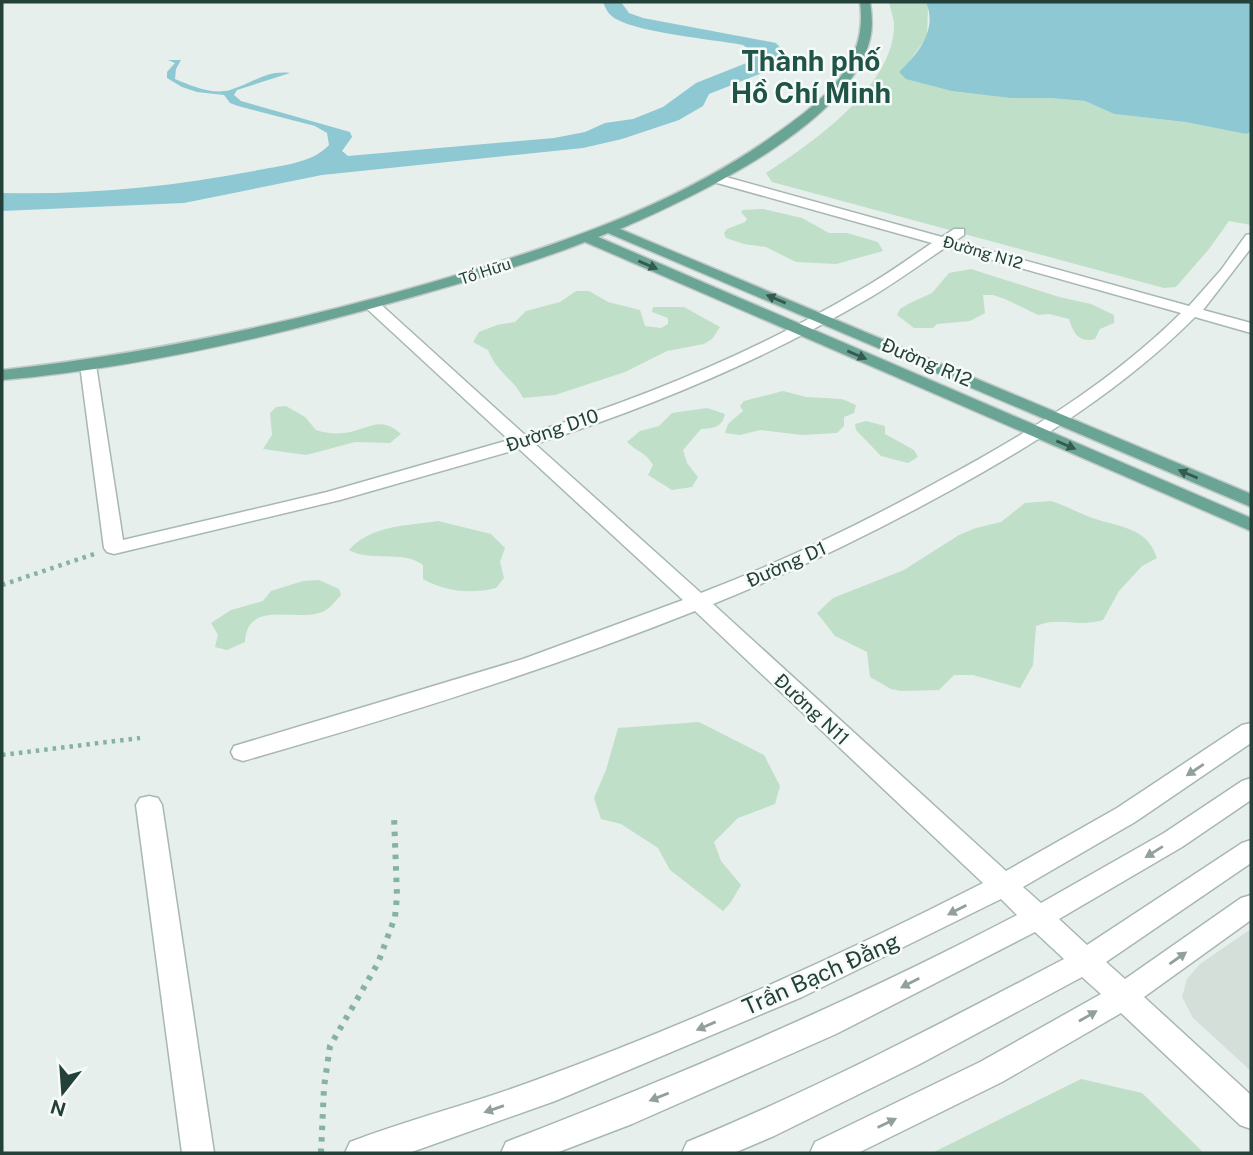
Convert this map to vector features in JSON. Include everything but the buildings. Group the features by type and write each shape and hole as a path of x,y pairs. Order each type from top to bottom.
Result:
{"main road":[{"name":"Tố Hữu","path":"2,375 88,365 230,339 469,276 607,228 715,178 781,137 838,89 854,65 865,37 868,17 865,2"},
{"name":"Đường R12","path":"607,228 1251,500"},
{"name":"Đường R12","path":"586,237 1251,525"}],"street":[{"name":"Đường N12","path":"715,178 952,237 1251,327"},
{"name":"Đường D10","path":"114,548 339,494 520,442 662,390 799,330 891,278 952,237"},
{"name":"Đường D1","path":"243,752 454,690 698,602 826,548 888,517 1037,433 1113,381 1193,311 1229,270 1251,238"},
{"name":"Đường N11","path":"370,304 698,602 1251,1115"},
{"path":"88,365 114,548"},
{"name":"Trần Bạch Đằng","path":"361,1153 513,1102 650,1050 868,955 1003,886 1112,825 1251,731"},
{"path":"517,1153 731,1068 1039,919 1130,867 1251,787"},
{"path":"149,805 198,1153"},
{"path":"698,1153 763,1126 907,1056 1084,962 1251,850"},
{"path":"826,1153 991,1072 1122,997 1251,905"}],"path":[{"path":"2,585 114,548"},
{"path":"2,755 140,738"},
{"path":"321,1153 324,1087 330,1046 378,963 395,917 397,896 394,816"}],"shaded area":[{"path":"1251,929 1251,1071 1193,1018 1182,997 1187,979 1200,964"}],"green space":[{"path":"889,2 926,2 928,6 927,37 908,63 1049,98 1085,101 1114,114 1185,122 1246,134 1251,132 1251,225 1229,221 1176,287 1164,288 772,182 766,173 827,129 867,90 891,46 894,23"},
{"path":"763,209 802,218 829,233 847,233 878,242 883,251 836,264 796,262 766,247 726,238 724,233 727,229 747,219 741,212 743,210"},
{"path":"971,269 1059,297 1091,304 1114,315 1114,323 1100,329 1095,339 1085,340 1075,333 1069,319 1049,314 1038,315 993,295 983,295 985,313 970,321 937,324 933,328 914,328 897,315 900,309 932,293 949,273"},
{"path":"576,291 589,291 608,302 640,310 645,326 661,328 668,324 668,318 652,312 653,307 684,307 720,327 712,339 704,344 667,351 625,372 555,395 523,398 488,350 473,342 479,332 515,322 526,311 560,302"},
{"path":"783,391 806,397 842,399 856,405 854,413 844,417 844,426 837,433 802,435 760,430 740,435 725,433 728,424 743,411 740,406 744,401"},
{"path":"286,406 305,417 316,430 323,432 352,432 379,424 393,428 401,434 390,443 355,442 306,455 263,449 272,435 270,413 276,407"},
{"path":"707,408 725,414 719,425 701,429 683,450 687,463 698,477 692,487 672,490 648,475 653,465 651,461 627,442 640,431 659,426 672,413"},
{"path":"866,421 885,426 885,434 914,450 918,457 908,463 881,456 856,430 855,424"},
{"path":"1051,501 1138,533 1146,539 1157,558 1142,566 1119,591 1103,620 1085,623 1053,622 1036,626 1033,665 1020,688 973,675 954,675 939,690 891,689 870,677 867,652 835,636 817,613 833,598 904,570 959,535 1001,522 1025,503"},
{"path":"438,521 491,534 505,548 500,562 504,578 496,588 477,591 450,589 423,579 423,565 414,560 368,556 349,550 378,531"},
{"path":"319,580 339,589 341,595 326,610 308,615 262,616 248,629 245,642 227,650 215,647 218,635 211,623 231,610 263,601 271,591 303,581"},
{"path":"699,722 764,755 780,786 775,804 738,818 714,842 721,861 741,885 723,911 670,870 658,848 621,824 601,819 594,798 606,770 618,728"},
{"path":"1081,1079 1142,1093 1204,1153 932,1153"}],"water":[{"path":"603,2 621,2 629,13 643,18 776,43 784,52 784,59 767,71 709,94 703,106 679,120 622,139 583,148 322,175 184,203 2,211 2,193 128,189 223,177 294,163 313,156 329,145 327,133 315,126 238,106 230,103 224,95 197,92 182,87 167,78 167,72 175,63 168,60 181,60 175,79 216,91 230,90 273,74 290,73 237,90 234,95 241,101 350,132 352,137 342,151 348,156 554,138 585,132 605,123 633,119 663,107 696,83 754,60 753,52 743,45 659,32 627,24 611,16"},
{"path":"926,2 1251,2 1251,132 1246,134 1185,122 1114,114 1085,101 1011,98 952,91 906,79 899,72 919,49 928,32 930,22"}],"district":[{"name":"Thành phố Hồ Chí Minh","path":"811,77"}]}
